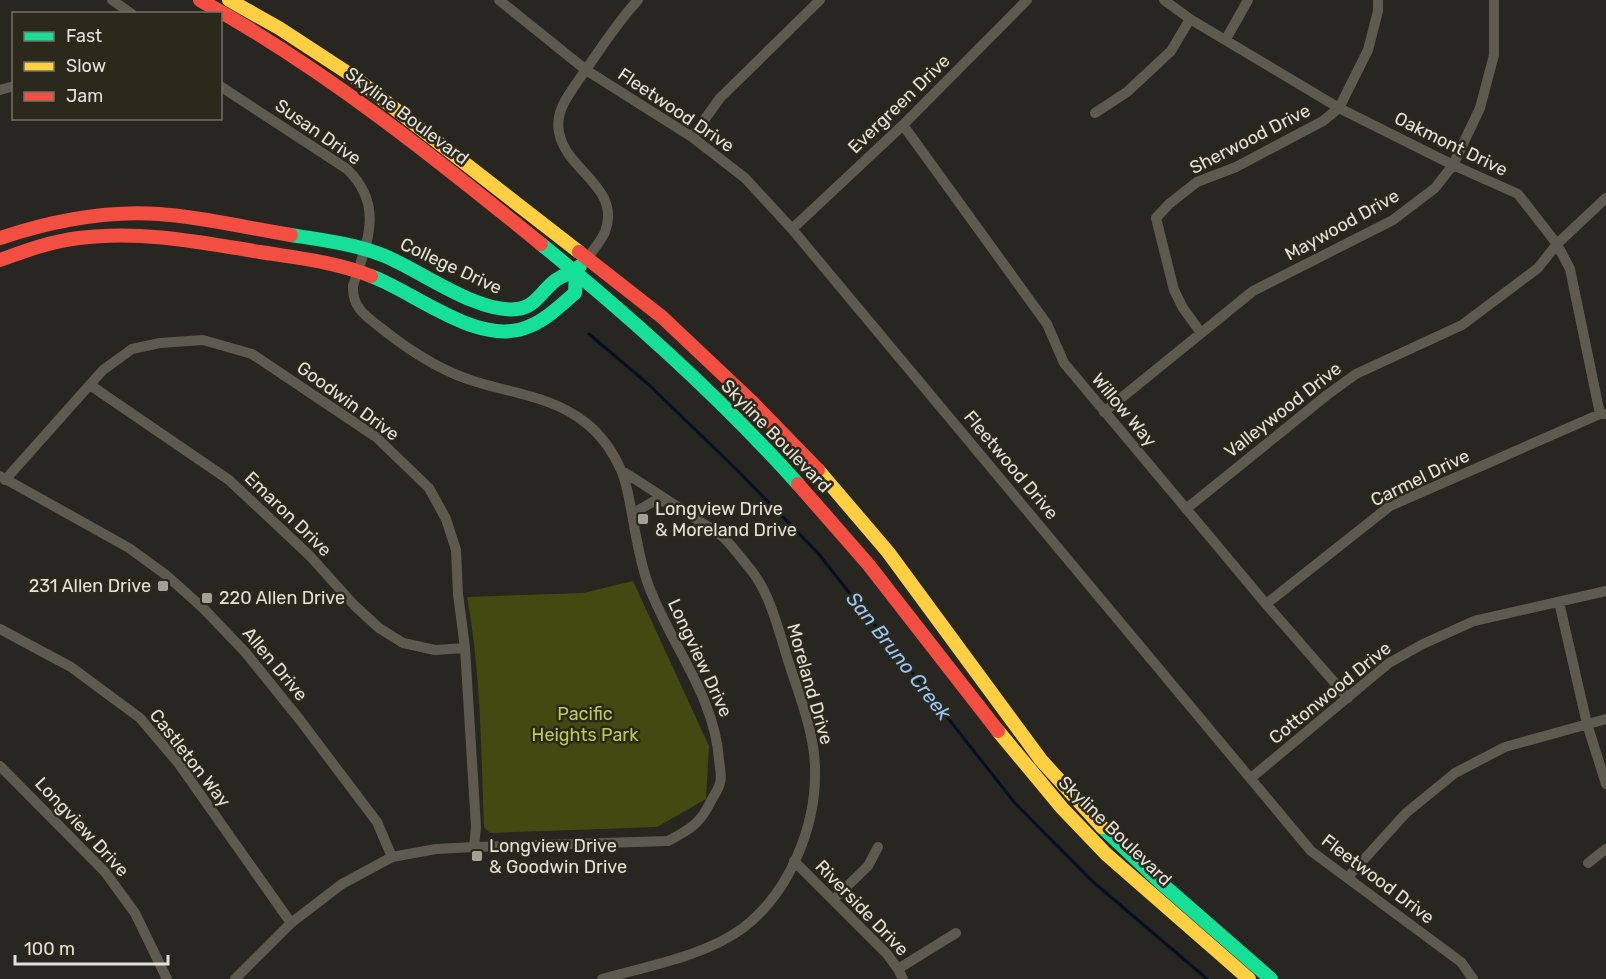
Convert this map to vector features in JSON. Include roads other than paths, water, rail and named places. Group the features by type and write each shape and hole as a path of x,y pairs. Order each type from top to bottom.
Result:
{"main road":[{"name":"Skyline Boulevard","path":"200,0 222,12"},
{"name":"Skyline Boulevard","path":"229,0 279,28 354,77 662,316 733,384 862,520 1027,741 1073,797 1118,844 1271,979"},
{"name":"Skyline Boulevard","path":"222,12 260,33 334,82 459,177 576,271 681,365 806,492 898,600 1037,779 1065,810 1133,877 1250,979"},
{"name":"College Drive","path":"0,238 49,223 100,215 147,214 187,217 361,259 401,263 471,298 500,309 524,308 537,302 556,279 576,271 575,293 544,318 528,327 504,332 481,329 460,320 395,286 361,259 316,261 181,239 129,235 78,238 28,250 0,260"},
{"path":"576,271 587,259"}],"street":[{"path":"112,0 129,12"},
{"name":"Fleetwood Drive","path":"499,0 586,70 692,137 745,178 792,229 1311,851 1461,962 1473,979"},
{"path":"587,259 605,233 608,220 607,207 602,192 562,144 559,119 564,102 627,12 638,0"},
{"path":"692,137 720,98 820,0"},
{"name":"Evergreen Drive","path":"792,229 903,125 1027,0"},
{"name":"Oakmont Drive","path":"1164,0 1191,19 1339,108 1453,165 1518,194 1557,244 1570,269 1603,414"},
{"path":"1226,39 1248,0"},
{"name":"Sherwood Drive","path":"1201,333 1183,308 1174,290 1156,218 1169,204 1197,182 1236,167 1323,121 1339,108 1368,50 1378,11 1378,0"},
{"name":"Maywood Drive","path":"1104,412 1253,291 1393,220 1435,188 1453,165 1480,108 1494,55 1494,0"},
{"path":"1095,113 1127,92 1171,51 1191,19"},
{"name":"Susan Drive","path":"222,87 347,169 359,181 370,209 370,224 361,259"},
{"name":"Willow Way","path":"903,125 1047,324 1064,363 1348,698"},
{"name":"Valleywood Drive","path":"1186,509 1356,374 1462,325 1538,268 1557,244 1606,198"},
{"name":"Longview Drive","path":"235,979 291,923 342,884 392,856 436,849 668,841 691,829 704,816 721,783 718,740 710,711 648,585 638,550 622,471 601,438 587,423 569,411 545,400 453,374 395,339 356,306 352,296 353,286 361,259"},
{"name":"Goodwin Drive","path":"3,478 103,370 132,349 160,343 203,340 252,354 376,437 429,488 446,519 456,550 458,594 465,648 476,827 474,847"},
{"name":"Emaron Drive","path":"90,385 229,480 310,556 354,605 379,628 403,643 435,650 465,648"},
{"name":"Carmel Drive","path":"1266,604 1390,506 1603,414"},
{"name":"Moreland Drive","path":"602,979 702,950 743,927 761,910 778,890 805,837 811,814 815,767 807,720 776,621 752,572 723,537 622,471"},
{"name":"Allen Drive","path":"3,478 129,548 166,575 203,608 246,653 300,720 376,822 392,856"},
{"path":"632,514 654,501 670,502"},
{"name":"Cottonwood Drive","path":"1251,778 1389,663 1423,644 1474,621 1606,591"},
{"path":"1558,602 1587,723 1606,784"},
{"name":"Castleton Way","path":"0,629 71,667 140,718 179,764 291,923"},
{"path":"1348,877 1406,813 1455,773 1505,747 1606,719"},
{"name":"Longview Drive","path":"0,766 105,872 135,913 167,979"},
{"path":"833,900 867,866 878,847"},
{"path":"1588,863 1606,849"},
{"name":"Riverside Drive","path":"794,861 887,954 901,974"},
{"path":"901,974 956,933"}],"waterway":[{"name":"San Bruno Creek","path":"589,334 648,384 818,553 1014,802 1091,880 1207,979"}],"place":[{"name":"Longview Drive & Moreland Drive","path":"643,519"},
{"name":"231 Allen Drive","path":"163,586"},
{"name":"220 Allen Drive","path":"207,598"},
{"name":"Longview Drive & Goodwin Drive","path":"477,856"}],"park label":[{"name":"Pacific Heights Park","path":"585,724"}]}
